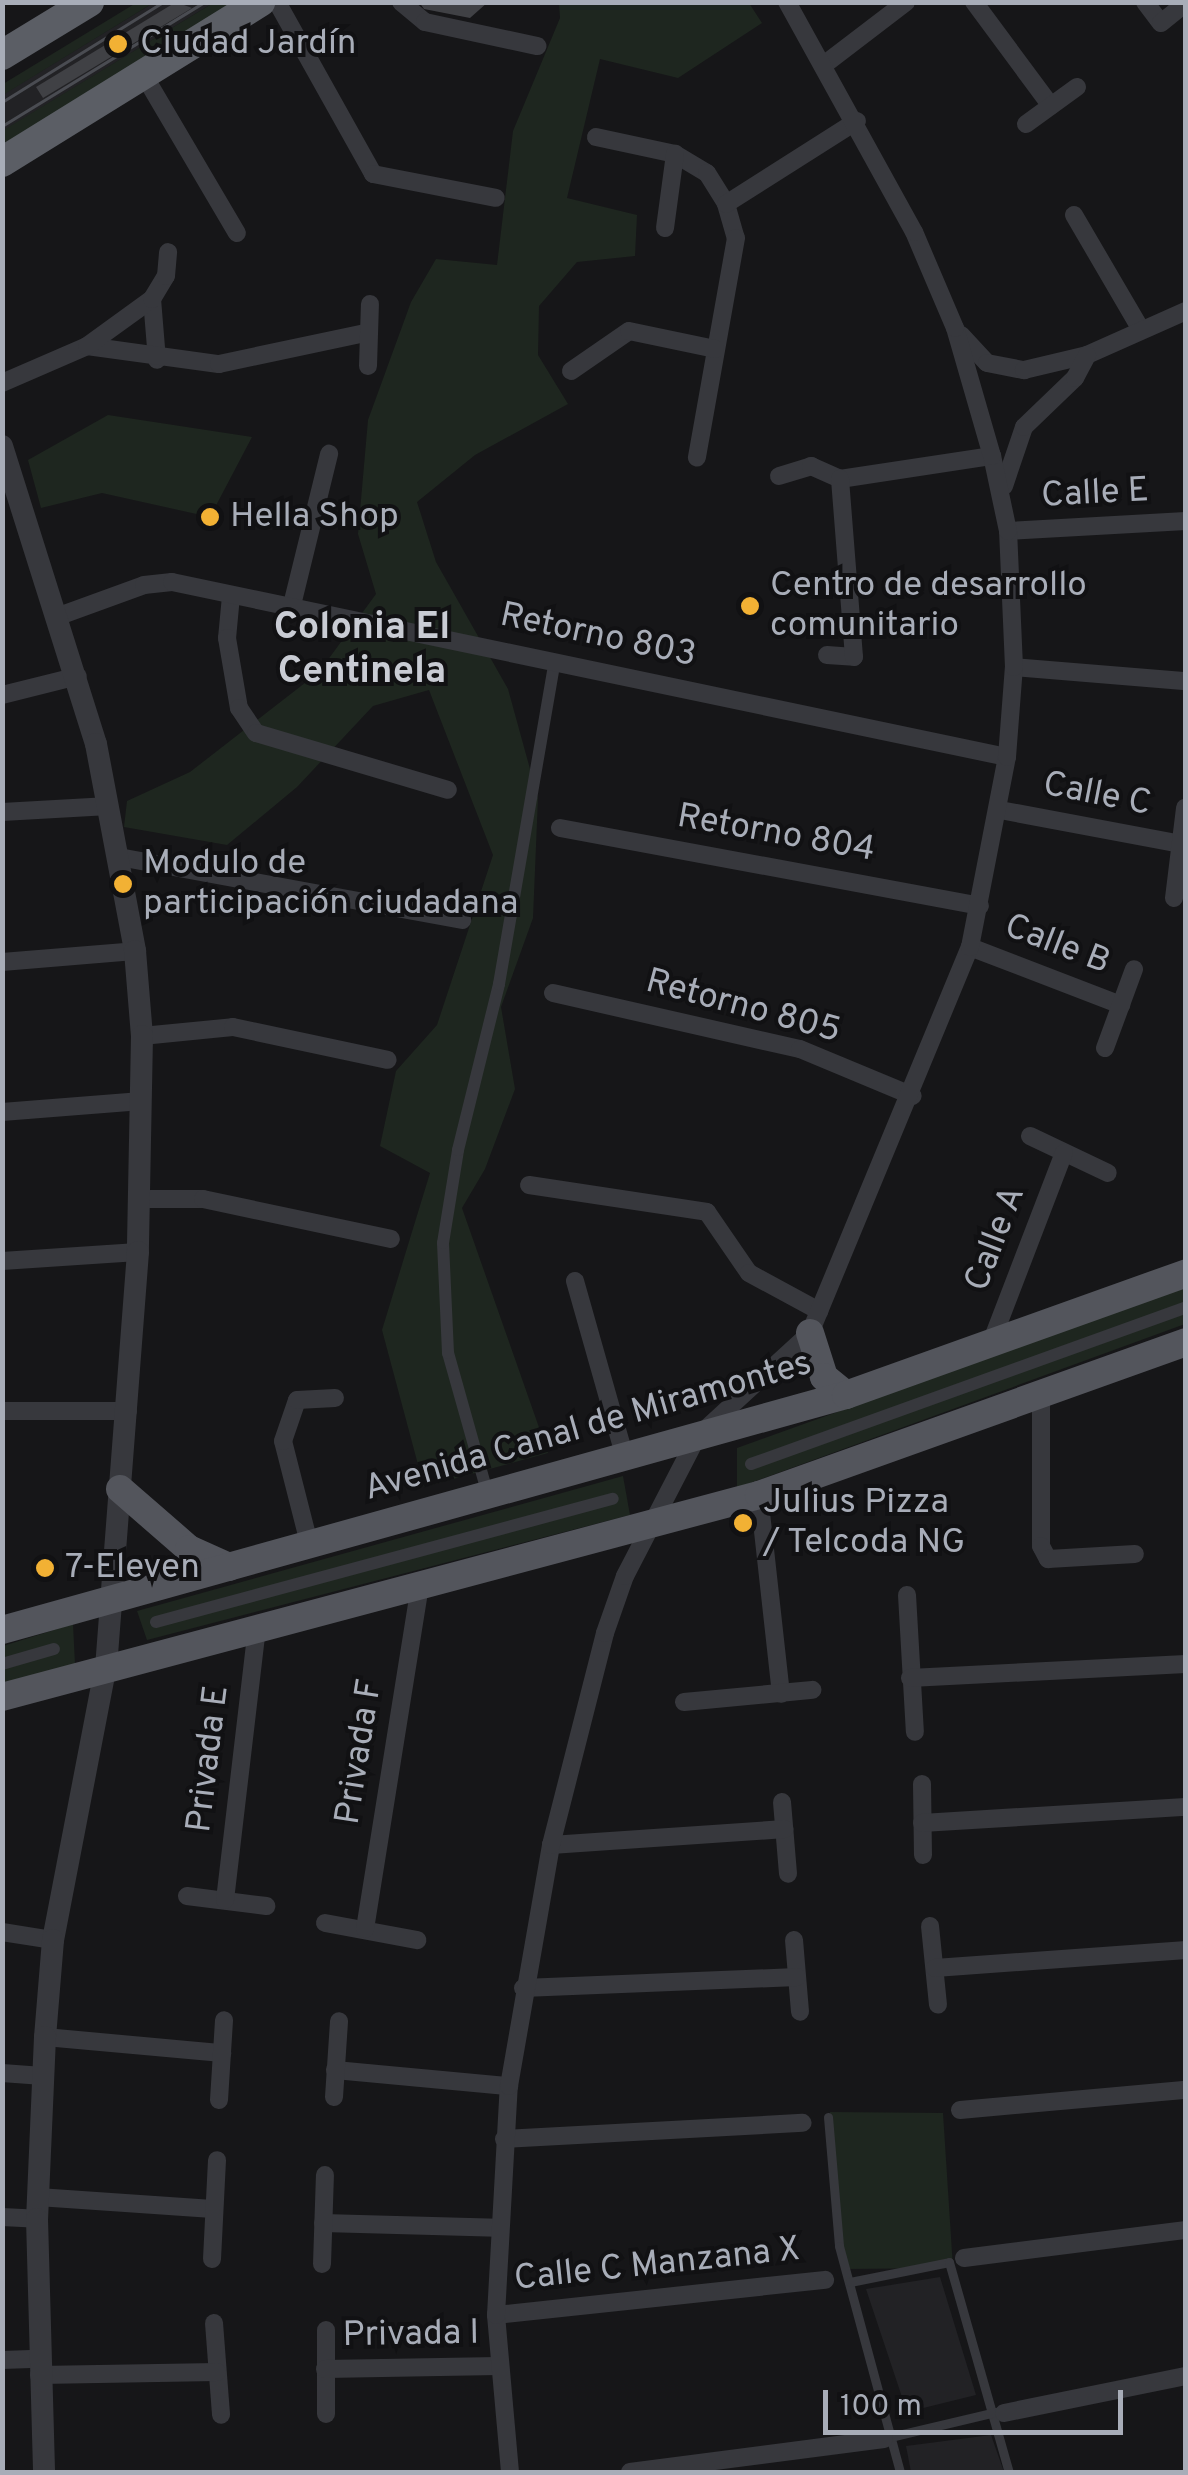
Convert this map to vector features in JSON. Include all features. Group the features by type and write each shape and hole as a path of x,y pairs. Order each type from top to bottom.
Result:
{"highway":[{"path":"2,55 90,2"},
{"path":"2,162 260,2"}],"main road":[{"name":"Avenida Canal de Miramontes","path":"2,1630 846,1394 989,1348 1186,1273"},
{"path":"815,1322 824,1377 846,1394"},
{"path":"2,1697 106,1665 759,1496 1186,1342"},
{"path":"120,1489 188,1549 229,1567"}],"street":[{"path":"277,2 374,174 496,198"},
{"path":"401,2 425,22 538,46"},
{"path":"510,2472 496,2315 497,2228 509,2086 522,1988 551,1845 605,1633 625,1576 656,1525 698,1437 815,1322 913,1096 970,948 1008,757 1014,666 1008,532 992,456 954,328 857,121 787,2"},
{"path":"825,64 906,2"},
{"path":"974,2 1051,106"},
{"path":"1145,2 1161,24 1186,3"},
{"path":"144,77 237,232"},
{"path":"1026,124 1077,87"},
{"path":"726,204 857,121"},
{"path":"596,137 675,154 707,173 726,204 736,238 716,349 696,420 697,458"},
{"path":"665,228 675,154"},
{"path":"1074,215 1140,328"},
{"path":"2,383 87,346 152,299 166,276 168,252"},
{"path":"152,299 157,360"},
{"path":"368,366 370,304"},
{"path":"954,328 1001,370 1087,355 1140,328 1186,312"},
{"path":"571,371 629,331 716,349"},
{"path":"87,346 157,360 219,364 369,332"},
{"path":"1003,496 1017,440 1038,409 1075,378 1087,355"},
{"path":"2,446 78,676 135,951 142,1036 138,1252 106,1665 53,1940 45,2037 37,2208 38,2367 44,2472"},
{"path":"291,608 328,454"},
{"path":"779,476 811,466 840,479 992,456"},
{"path":"827,655 854,657 840,479"},
{"name":"Calle E","path":"1008,532 1186,521"},
{"name":"Retorno 803","path":"59,616 144,585 172,582 1008,757"},
{"path":"232,596 227,638 244,723 256,734 448,790"},
{"path":"488,1495 448,1353 443,1243 458,1150 499,984 556,660"},
{"path":"1014,666 1186,681"},
{"path":"2,694 78,676"},
{"path":"2,812 108,806"},
{"name":"Calle C","path":"1174,898 1186,808"},
{"name":"Calle C","path":"1000,810 1182,844"},
{"name":"Retorno 804","path":"560,828 980,906"},
{"path":"118,857 462,920"},
{"name":"Calle B","path":"970,948 1121,1005"},
{"path":"2,962 135,951"},
{"name":"Calle B","path":"1105,1048 1134,969"},
{"name":"Retorno 805","path":"553,993 800,1050 913,1096"},
{"path":"142,1036 233,1027 388,1060"},
{"path":"2,1112 142,1102"},
{"name":"Calle A","path":"1030,1136 1108,1173"},
{"name":"Calle A","path":"989,1348 1064,1153"},
{"path":"529,1185 707,1212 749,1273 815,1322"},
{"path":"139,1199 203,1199 391,1239"},
{"path":"2,1261 138,1252"},
{"path":"576,1281 625,1458"},
{"path":"751,1464 1186,1307"},
{"path":"1041,1397 1041,1546 1048,1559 1136,1554"},
{"path":"309,1543 283,1441 297,1400 335,1398"},
{"path":"2,1412 128,1410"},
{"path":"759,1496 781,1694"},
{"path":"156,1622 613,1500"},
{"name":"Privada F","path":"365,1929 420,1586"},
{"path":"907,1595 915,1732"},
{"name":"Privada E","path":"225,1900 257,1627"},
{"path":"2,1664 54,1649"},
{"path":"910,1678 1186,1664"},
{"path":"684,1702 812,1690"},
{"path":"922,1784 923,1855"},
{"path":"782,1802 788,1874"},
{"path":"922,1823 1186,1807"},
{"path":"551,1845 784,1829"},
{"path":"187,1896 266,1906"},
{"path":"325,1923 417,1940"},
{"path":"930,1926 938,2005"},
{"path":"2,1932 53,1940"},
{"path":"794,1940 800,2012"},
{"path":"935,1968 1186,1950"},
{"path":"522,1988 797,1977"},
{"path":"219,2100 224,2020"},
{"path":"334,2096 339,2021"},
{"path":"45,2037 222,2053"},
{"path":"335,2070 509,2086"},
{"path":"2,2073 43,2076"},
{"path":"960,2110 1186,2090"},
{"path":"504,2138 804,2123"},
{"path":"212,2258 217,2160"},
{"path":"322,2264 325,2176"},
{"path":"2,2217 37,2208 213,2209"},
{"path":"323,2223 497,2228"},
{"path":"964,2258 1186,2230"},
{"name":"Calle C Manzana X","path":"496,2315 824,2280"},
{"path":"214,2324 220,2415"},
{"name":"Privada I","path":"326,2330 326,2414"},
{"path":"2,2360 38,2367 218,2372"},
{"name":"Privada I","path":"325,2370 498,2366"},
{"path":"998,2413 1186,2376"},
{"path":"630,2472 889,2437"}],"lane":[{"path":"828,2117 839,2246 900,2472"},
{"path":"850,2282 949,2262 998,2413 1009,2472"},
{"path":"889,2437 998,2413"}],"shaded area":[{"path":"136,3 153,3 3,95 3,84"},
{"path":"153,3 213,3 3,131 2,95"},
{"path":"213,3 235,3 3,146 2,131"},
{"path":"559,3 749,3 762,23 678,78 600,59 567,198 637,215 635,256 577,262 539,306 538,355 568,404 475,455 417,502 436,562 508,689 538,798 533,918 501,1007 515,1089 485,1169 462,1208 548,1453 424,1487 382,1330 430,1173 380,1146 396,1071 437,1025 493,855 429,690 373,706 297,787 227,845 124,827 127,801 190,772 319,672 376,594 358,534 368,420 411,302 436,259 497,265 513,131 560,18"},
{"path":"108,415 252,437 210,517 102,493 41,508 28,460"},
{"path":"1185,1287 1185,1324 737,1488 737,1448"},
{"path":"623,1476 630,1515 147,1640 137,1611"},
{"path":"73,1624 75,1664 3,1685 3,1646"},
{"path":"830,2112 943,2113 953,2268 845,2269"},
{"path":"940,2277 976,2395 907,2412 866,2289"},
{"path":"991,2435 1004,2472 911,2472 906,2446"}],"building":[{"path":"176,2 192,8 43,98 36,87"},
{"path":"419,2 488,2 470,18 424,9"}],"tram line":[{"path":"2,102 163,2"},
{"path":"2,126 204,2"}],"place":[{"name":"Ciudad Jardín","path":"118,44"},
{"name":"Hella Shop","path":"210,517"},
{"name":"Centro de desarrollo comunitario","path":"750,606"},
{"name":"Modulo de participación ciudadana","path":"123,884"},
{"name":"Julius Pizza / Telcoda NG","path":"743,1523"},
{"name":"7-Eleven","path":"45,1568"}],"district":[{"name":"Colonia El Centinela","path":"362,651"}]}
